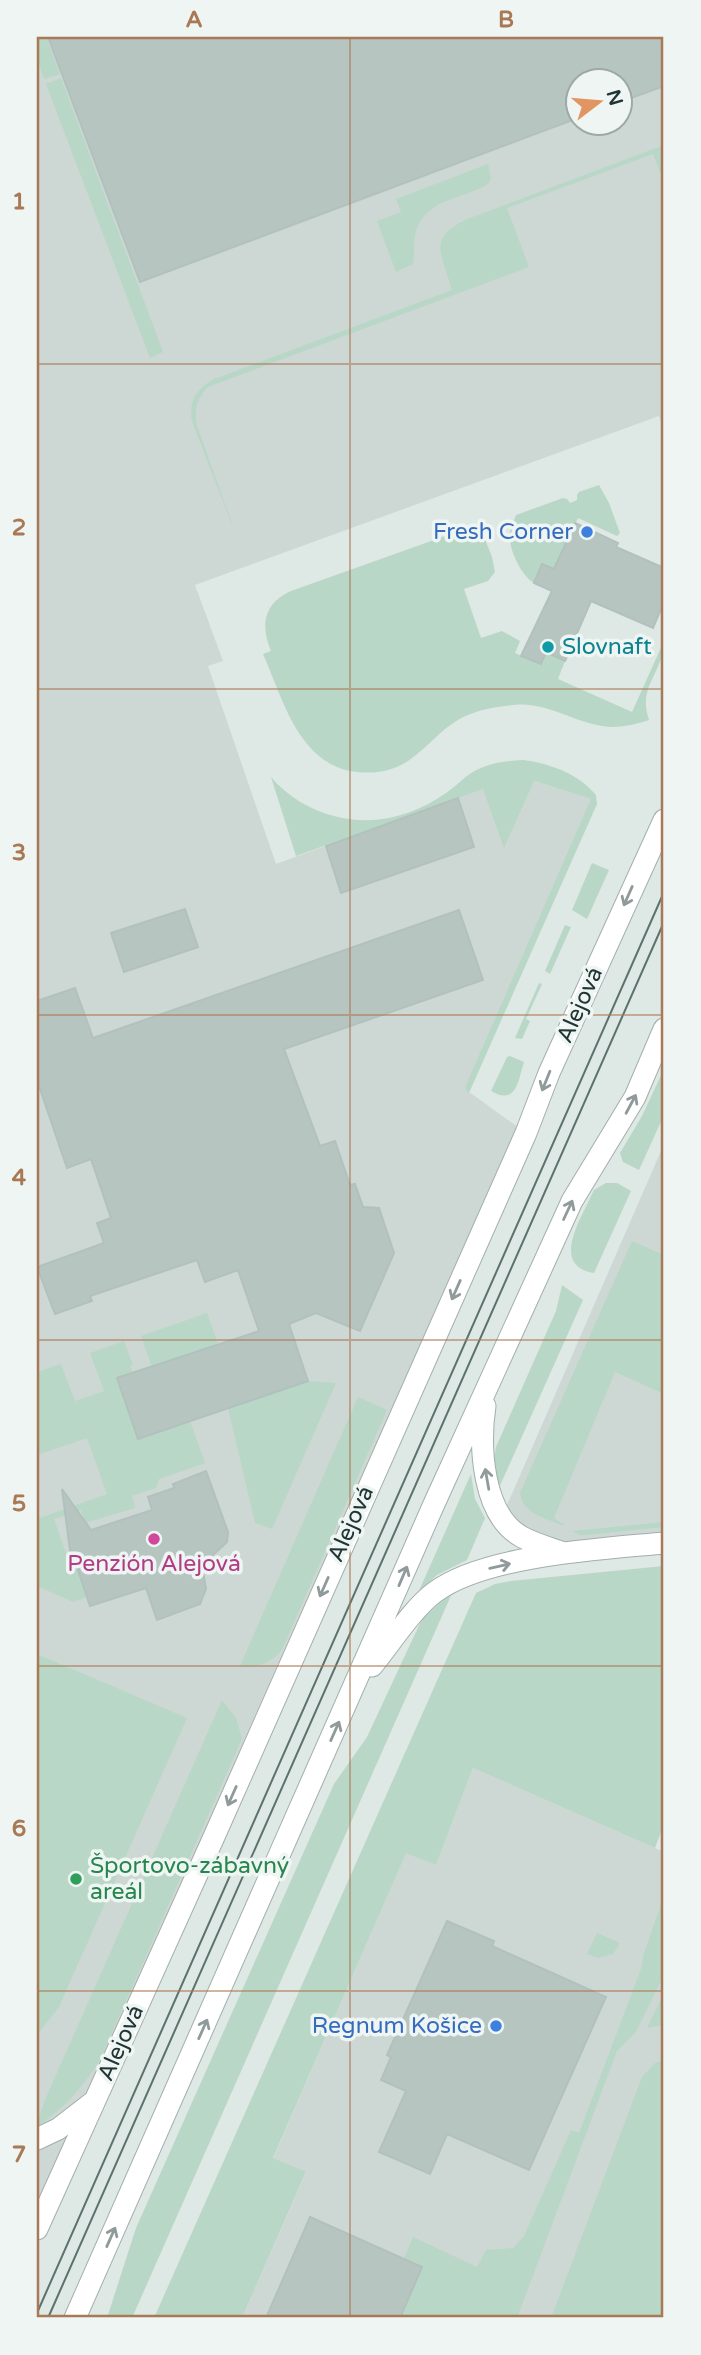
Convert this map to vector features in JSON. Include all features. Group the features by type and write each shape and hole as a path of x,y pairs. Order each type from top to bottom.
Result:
{"street":[{"name":"Alejová","path":"37,2229 664,820"},
{"path":"75,2318 435,1504 572,1202 629,1107 664,1029"},
{"path":"487,1392 484,1414 485,1471 496,1511 511,1530 522,1537 566,1553"},
{"path":"357,1684 412,1616 444,1585 488,1569 566,1553 664,1543"},
{"path":"37,2139 58,2129 95,2101"}],"shaded area":[{"path":"37,37 664,37 664,430 659,416 195,585 223,661 208,666 276,864 517,776 592,799 465,1089 526,1133 37,2229"},
{"path":"664,1144 664,1543 566,1553 501,1519"},
{"path":"473,1768 664,1852 664,2318 242,2318 306,2173 273,2159 406,1852 436,1865"}],"green space":[{"path":"37,37 46,37 60,74 44,79 37,58"},
{"path":"61,78 163,352 150,358 46,84"},
{"path":"664,145 664,170 660,172 653,154 507,208 529,267 208,387 197,405 197,426 239,543 192,421 191,407 195,396 203,387 214,379 452,290 440,248 447,232 456,225"},
{"path":"488,164 491,178 489,183 438,205 421,220 415,235 413,264 396,272 377,221 401,212 396,199"},
{"path":"599,485 620,533 617,536 578,518 554,569 542,564 534,583 520,567 511,545 510,532 516,515 563,498 570,503 577,500 579,492"},
{"path":"479,524 495,572 488,581 464,589 481,638 502,631 520,641 515,653 540,664 546,652 565,661 558,679 632,712 664,641 660,662 646,697 649,720 630,725 599,726 539,707 507,706 471,714 451,724 408,761 390,769 357,772 337,767 321,757 307,744 296,728 263,654 271,651 265,624 270,608 291,591"},
{"path":"523,760 572,775 596,795 597,804 469,1093 465,1089 467,1083 591,799 534,781 504,848 483,789 296,856 271,777 292,796 316,810 349,819 378,820 420,808 446,793 476,770 496,763"},
{"path":"592,863 609,870 587,919 572,910"},
{"path":"565,925 571,927 550,974 545,971"},
{"path":"539,983 542,984 526,1019 530,1021 522,1039 515,1038"},
{"path":"507,1057 524,1062 515,1089 506,1095 500,1095 491,1091"},
{"path":"664,1069 664,1115 639,1170 623,1162 620,1153 642,1116"},
{"path":"606,1183 617,1183 631,1191 594,1273 581,1269 574,1261 571,1252 572,1240 594,1190"},
{"path":"632,1241 664,1255 664,1394 615,1372 554,1518 565,1525 562,1525 530,1511 520,1493"},
{"path":"562,1285 583,1300 498,1490 494,1459 496,1447 556,1311"},
{"path":"207,1313 218,1344 152,1367 141,1336"},
{"path":"124,1341 133,1365 130,1366 133,1373 117,1379 138,1439 190,1421 205,1463 159,1479 156,1488 132,1496 135,1508 85,1523 81,1510 54,1519 68,1559 74,1558 87,1597 73,1602 37,1586 37,1519 107,1494 87,1438 37,1455 37,1372 61,1364 75,1401 104,1391 90,1353"},
{"path":"308,1381 336,1383 272,1529 255,1523 228,1408"},
{"path":"358,1397 387,1410 282,1650 263,1664 240,1666"},
{"path":"471,1474 475,1499 485,1518 467,1560 437,1575 418,1593"},
{"path":"664,1522 664,1527 587,1535 572,1531"},
{"path":"664,1566 664,1824 655,1848 473,1768 436,1865 406,1853 273,2158 306,2172 242,2318 154,2318 476,1593 495,1584 511,1581"},
{"path":"453,1591 132,2318 107,2318 136,2228 334,1784 367,1737 422,1619"},
{"name":"Športovo-zábavný areál","path":"37,1654 187,1718 59,2007 37,2035"},
{"path":"222,1700 236,1718 242,1739 100,2060 72,2097 37,2126 48,2093"},
{"path":"664,1896 664,1975 636,2032 617,2051 517,2318 400,2318 422,2267 404,2259 413,2237 477,2267 486,2250 513,2248 524,2236 571,2130 579,2133 642,1966"},
{"path":"597,1933 620,1943 613,1954 598,1958 587,1954"},
{"path":"664,1993 664,2025 647,2028"},
{"path":"664,2060 664,2318 551,2318 642,2077 655,2063"}],"building":[{"path":"48,37 664,37 664,86 634,97 634,66 564,66 564,123 140,282"},
{"path":"575,523 618,543 616,547 664,568 664,602 653,628 591,601 565,661 546,652 541,664 521,656 552,591 534,583 542,564 554,569"},
{"path":"458,798 474,847 341,893 326,846"},
{"path":"185,909 198,947 124,972 111,933"},
{"path":"459,910 483,980 284,1049 320,1146 335,1141 350,1185 355,1184 363,1207 379,1208 394,1253 360,1331 316,1313 289,1324 308,1381 138,1439 117,1378 259,1331 238,1270 205,1282 197,1260 90,1296 92,1301 55,1314 37,1267 104,1243 97,1223 111,1218 91,1159 67,1168 37,1080 37,1001 75,988 93,1038"},
{"name":"Penzión Alejová","path":"206,1471 228,1532 227,1542 202,1565 206,1589 200,1604 157,1620 146,1588 90,1606 74,1558 71,1558 62,1489 91,1530 152,1510 148,1497 174,1488 173,1484"},
{"name":"Regnum Košice","path":"447,1921 494,1941 492,1946 606,1997 529,2170 447,2134 430,2174 379,2152 406,2091 381,2080 391,2057 387,2055"},
{"path":"310,2217 422,2267 400,2318 266,2318"}],"tram line":[{"path":"37,2313 664,892"},
{"path":"48,2318 664,922"}],"place":[{"name":"Fresh Corner","path":"587,532"},
{"name":"Slovnaft","path":"548,647"},
{"name":"Penzión Alejová","path":"154,1539"},
{"name":"Športovo-zábavný areál","path":"76,1879"},
{"name":"Regnum Košice","path":"496,2026"}]}
